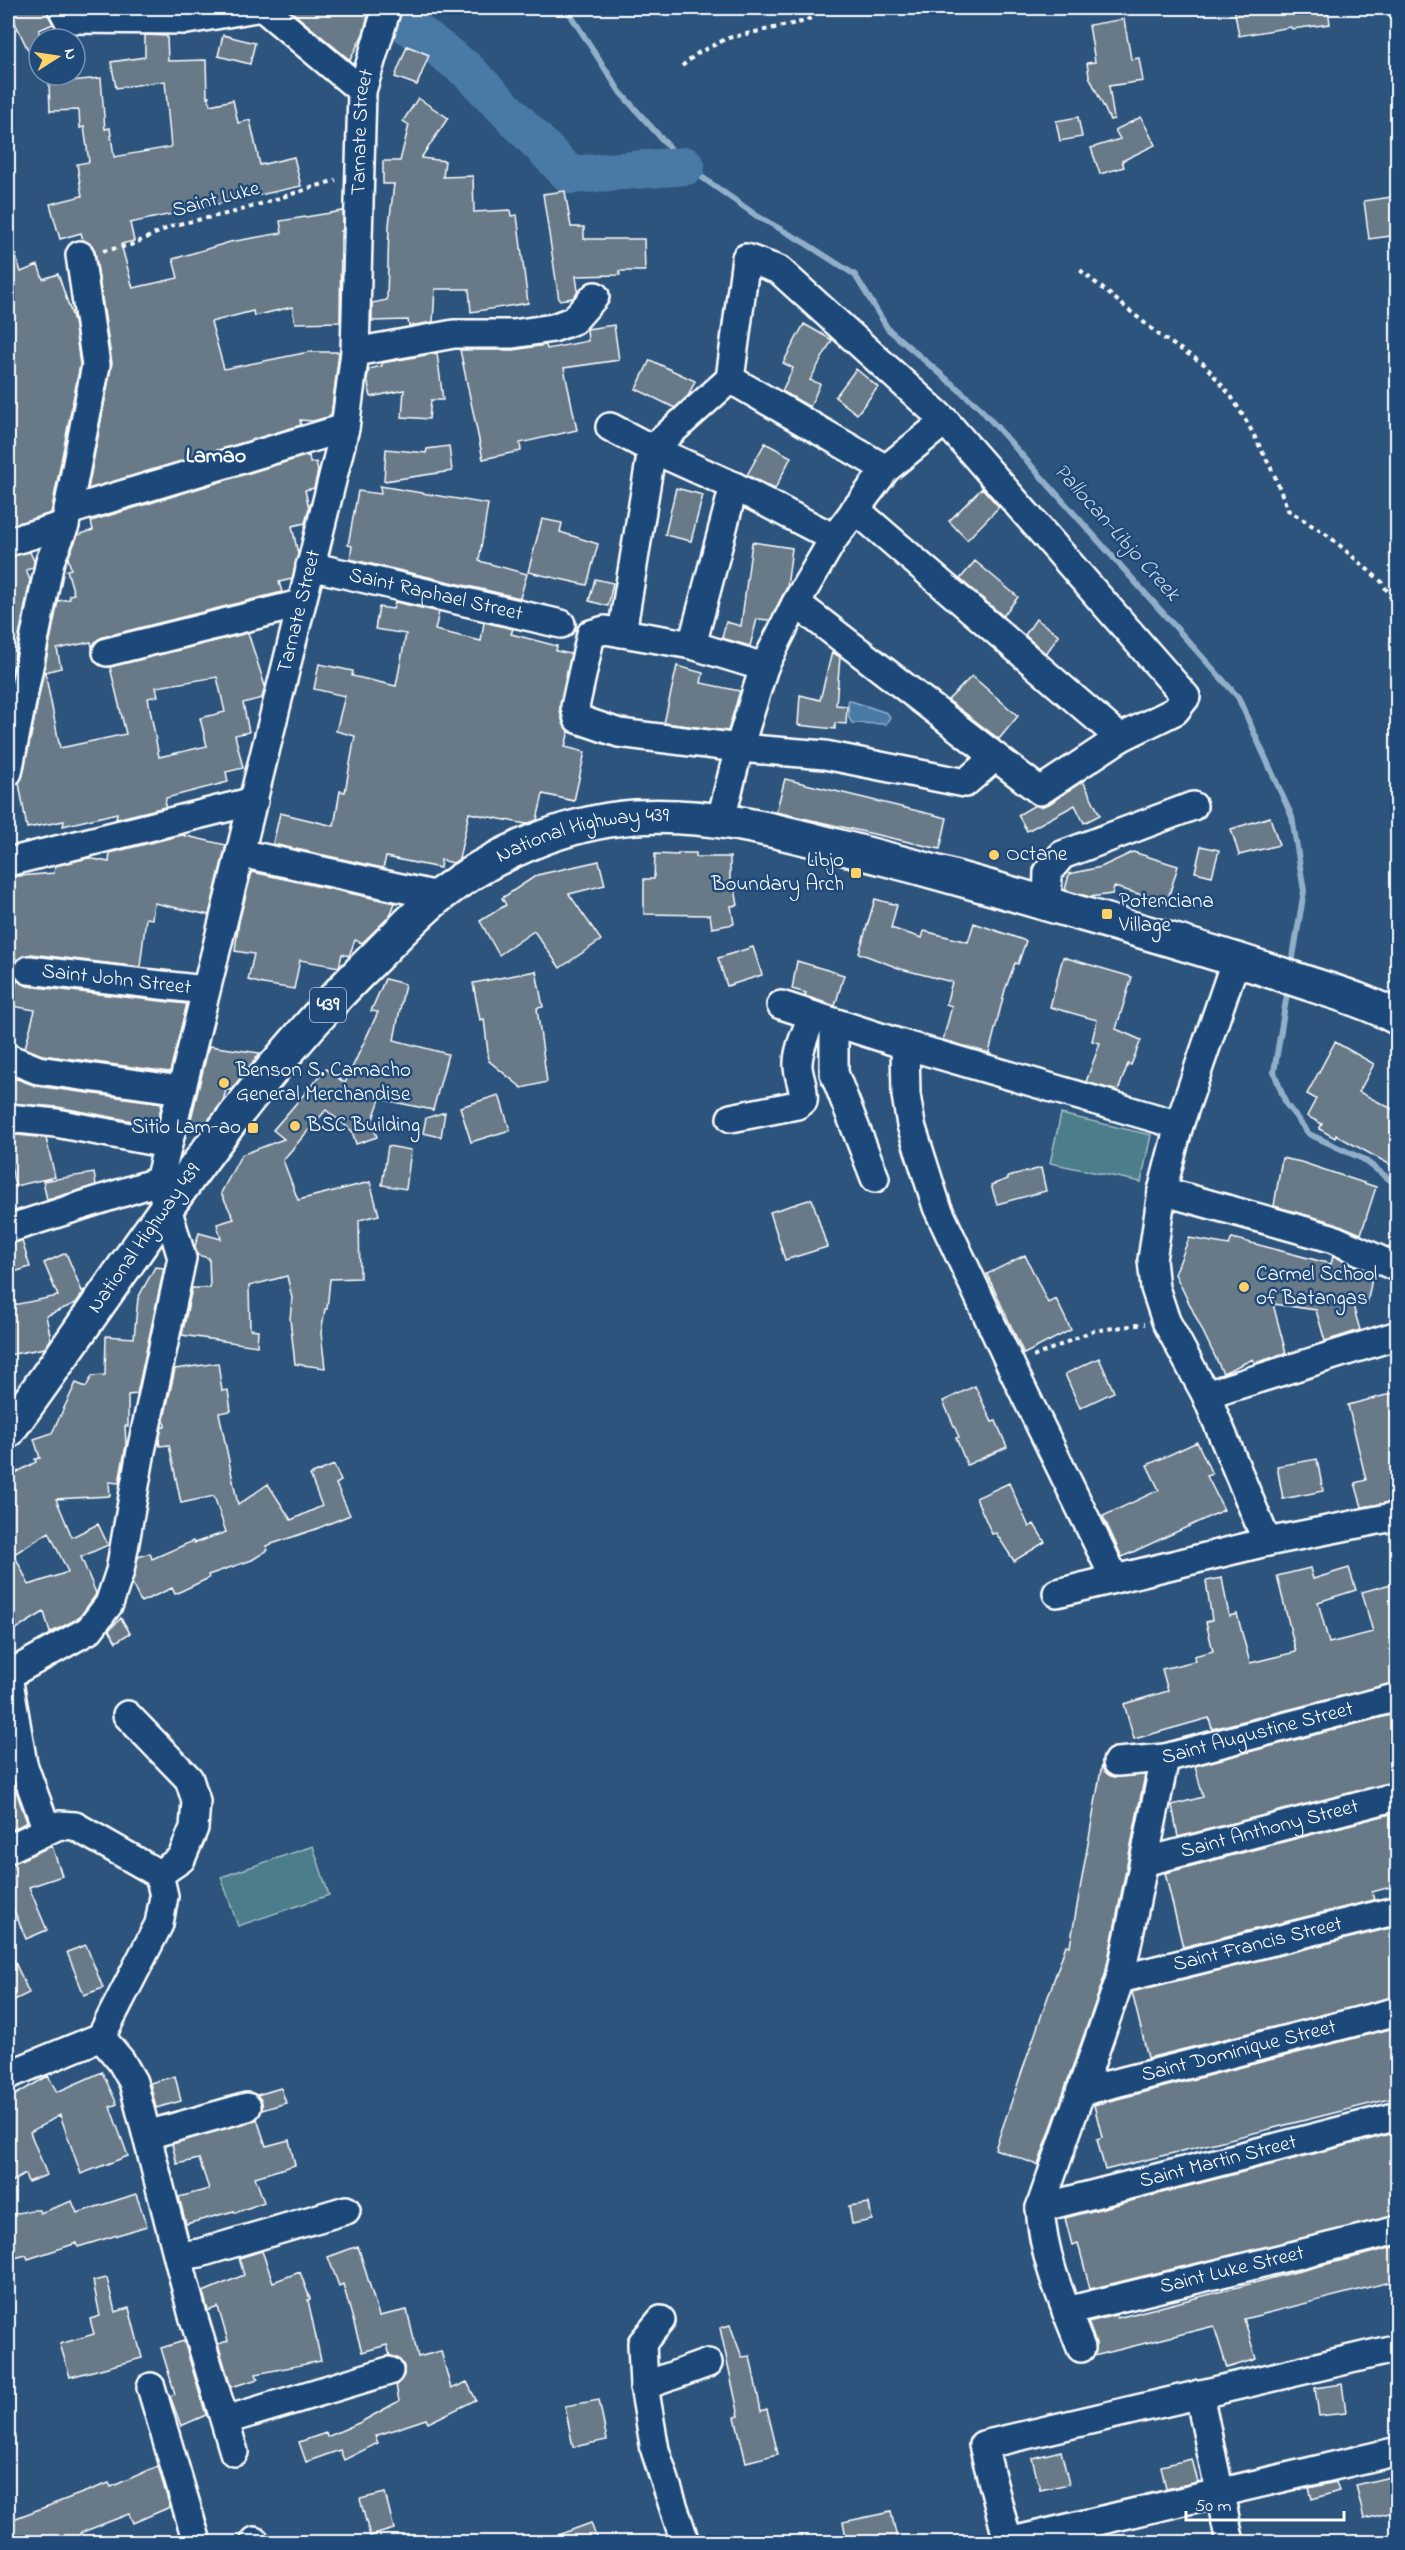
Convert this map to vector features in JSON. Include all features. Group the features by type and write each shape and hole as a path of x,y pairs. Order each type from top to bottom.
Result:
{"main road":[{"name":"National Highway 439","path":"8,1431 163,1195 322,1011 438,896 470,875 528,843 580,827 632,818 721,819 761,826 924,868 1136,928 1327,990 1398,1018"}],"street":[{"path":"62,8 68,20 188,20 256,8"},
{"path":"263,8 362,91"},
{"name":"Tarnate Street","path":"163,1195 167,1144 345,428 355,352 362,91 384,17"},
{"path":"8,772 50,561 67,518 96,365 80,255"},
{"path":"622,633 652,449 730,379 746,258 779,270 945,421 1186,697 1175,711 1120,738 1040,791 796,603"},
{"path":"355,352 454,334 513,334 553,328 574,320 595,296"},
{"path":"730,379 886,469"},
{"path":"721,819 739,748 764,666 796,603 834,538 886,469 945,421"},
{"path":"610,427 652,449 734,486 834,538"},
{"path":"8,543 67,518 345,428"},
{"path":"692,645 734,486"},
{"path":"855,509 1120,738"},
{"name":"Saint Raphael Street","path":"310,566 561,624"},
{"path":"107,652 300,604"},
{"path":"764,666 692,645 605,630 591,634 575,707 578,718 619,733 739,748 825,755 965,783 995,757"},
{"path":"8,862 254,801"},
{"path":"1047,904 1048,872 1062,855 1193,806"},
{"path":"240,853 438,896"},
{"path":"1247,963 1179,1125 1162,1191 1152,1260 1155,1288 1166,1321 1206,1395 1267,1542"},
{"name":"Saint John Street","path":"29,970 205,990"},
{"path":"780,1005 905,1045 1179,1125"},
{"path":"731,1118 797,1105 803,1101 804,1094 798,1067 800,1052 823,1019"},
{"path":"823,1019 834,1073 875,1178"},
{"path":"905,1045 906,1095 911,1125 934,1197 1012,1368 1114,1577"},
{"path":"8,1058 38,1070 181,1090"},
{"path":"8,1118 56,1123 167,1144"},
{"path":"1162,1191 1331,1238 1398,1268"},
{"path":"8,1228 163,1195 182,1258 141,1451 120,1570 109,1604 89,1630 8,1676 23,1764 47,1830"},
{"path":"1206,1395 1398,1335"},
{"path":"1057,1593 1114,1577 1267,1542 1398,1516"},
{"name":"Saint Augustine Street","path":"1117,1762 1165,1758 1398,1697"},
{"path":"127,1715 189,1779 196,1801 194,1828 181,1859 159,1874"},
{"path":"1081,2348 1048,2265 1042,2238 1040,2208 1062,2151 1120,1979 1165,1758"},
{"name":"Saint Anthony Street","path":"1144,1862 1398,1796"},
{"path":"8,1849 47,1830 59,1826 75,1826 159,1874 164,1896 159,1924 101,2037 8,2075"},
{"name":"Saint Francis Street","path":"1120,1979 1398,1910"},
{"name":"Saint Dominique Street","path":"1080,2092 1398,2011"},
{"path":"101,2037 121,2061 133,2082 192,2312 234,2452"},
{"path":"147,2135 247,2108"},
{"name":"Saint Martin Street","path":"1040,2208 1398,2116"},
{"path":"178,2256 200,2253 346,2210"},
{"name":"Saint Luke Street","path":"1066,2311 1398,2230"},
{"path":"661,2320 642,2343 644,2386 655,2450 685,2542"},
{"path":"1398,2348 983,2445 1008,2542 1398,2451"},
{"path":"644,2386 708,2363"},
{"path":"226,2420 389,2371"},
{"path":"151,2387 197,2542"},
{"path":"1199,2394 1230,2542"}],"path":[{"path":"682,66 698,53 728,38 806,21 824,8"},
{"name":"Saint Luke","path":"80,255 131,245 174,225 235,212 360,173"},
{"path":"1080,270 1163,338 1204,364 1231,396 1247,422 1274,474 1288,510 1330,537 1382,582 1398,610"},
{"path":"1012,1368 1092,1331 1166,1321"}],"green space":[{"path":"1061,1114 1151,1135 1141,1182 1050,1163"},
{"path":"313,1846 329,1895 238,1926 221,1877"}],"water":[{"path":"848,700 887,713 890,717 886,724 852,723 849,718"}],"building":[{"path":"8,8 45,8 53,24 46,27 27,27 27,48"},
{"path":"287,8 363,8 369,12 363,34 350,60"},
{"path":"1234,8 1328,8 1330,24 1292,29 1291,27 1239,36"},
{"path":"1124,19 1131,59 1139,58 1143,81 1109,86 1114,119 1110,120 1089,76 1087,63 1095,62 1089,25"},
{"path":"145,35 167,36 168,61 206,60 207,97 209,96 210,105 233,100 238,123 250,120 260,165 294,157 301,186 130,223 134,241 121,244 133,288 178,278 173,259 230,242 282,233 280,221 343,211 340,322 295,323 292,307 254,316 253,311 211,322 224,369 309,352 339,352 331,416 313,421 300,420 301,425 88,489 112,363 95,252 92,245 83,240 81,233 60,239 50,204 82,196 77,164 89,162 84,127 80,128 79,110 50,111 49,87 87,87 87,79 101,78 105,129 110,128 114,157 171,147 165,81 116,88 111,62 145,57"},
{"path":"223,35 255,43 250,64 218,56"},
{"path":"407,46 429,55 417,85 395,77"},
{"path":"418,98 448,118 421,158 445,161 443,177 473,176 474,212 510,210 511,216 517,215 528,303 471,312 469,289 435,289 433,322 409,326 408,320 372,321 372,303 387,300 389,225 394,184 383,184 383,161 400,161 409,125 403,121"},
{"path":"1078,117 1082,137 1060,141 1056,121"},
{"path":"1141,117 1155,145 1122,161 1124,167 1100,174 1091,148 1120,139 1115,130"},
{"path":"565,191 571,227 584,227 584,239 644,239 645,271 619,271 620,275 576,276 578,291 573,298 559,300 543,194"},
{"path":"1398,196 1398,235 1369,239 1364,201"},
{"path":"11,241 21,272 38,265 43,279 58,274 74,321 80,365 51,513 8,526 8,242"},
{"path":"804,324 832,340 810,380 820,384 810,407 782,391 793,368 783,363"},
{"path":"614,325 619,360 564,368 577,430 520,443 521,451 483,459 460,350 513,350 546,345 547,349 588,341 587,329"},
{"path":"437,353 443,400 431,400 429,419 402,417 404,390 371,397 367,379 369,369 382,366 382,363"},
{"path":"650,360 695,381 688,396 675,408 636,389"},
{"path":"856,369 878,387 857,414 835,397"},
{"path":"765,443 791,457 775,489 747,475"},
{"path":"449,446 452,471 384,481 386,449 426,453 427,449"},
{"path":"309,455 310,463 316,462 318,471 314,488 305,490 309,508 305,523 292,526 298,554 292,579 279,582 282,592 103,637 97,640 92,647 91,642 57,649 61,668 45,672 60,748 126,734 110,667 248,633 265,686 262,698 243,703 249,732 235,735 243,768 226,772 228,782 166,798 165,807 116,819 117,813 63,826 64,821 27,828 19,783 23,775 58,601 70,599 69,595 74,594 67,570 71,569 68,558 78,535 93,530 91,521","holes":["217,677 225,712 200,718 207,746 159,757 148,698 158,696 156,687"]},
{"path":"380,486 488,504 479,561 527,574 520,598 350,559 352,546 348,545 358,491 381,494"},
{"path":"676,488 703,495 691,541 665,535"},
{"path":"982,488 999,507 967,540 949,521"},
{"path":"542,519 562,523 560,532 598,544 587,585 528,572"},
{"path":"752,542 792,548 787,587 770,620 757,619 750,646 722,638 726,622 741,626"},
{"path":"30,552 34,561 33,568 26,570 30,580 8,694 8,557"},
{"path":"975,561 1018,597 1003,616 960,579"},
{"path":"595,579 613,583 608,606 589,601"},
{"path":"395,602 439,612 435,630 481,641 484,622 513,629 511,634 557,646 556,651 571,654 560,711 563,723 569,731 565,747 585,752 574,801 543,794 537,820 526,824 469,813 459,859 453,863 441,860 440,868 386,857 383,868 273,844 280,813 334,826 340,791 345,792 355,736 336,731 345,696 314,689 319,664 353,671 352,676 396,686 406,634 375,629 379,607 393,609"},
{"path":"1036,619 1059,635 1046,654 1025,635"},
{"path":"832,652 840,657 836,705 847,706 846,724 835,723 835,729 798,725 800,695 820,700"},
{"path":"677,666 703,673 701,683 740,691 728,731 664,723"},
{"path":"972,676 1018,716 999,739 948,700"},
{"path":"785,779 947,818 940,849 776,812"},
{"path":"1083,781 1100,815 1084,823 1075,805 1027,831 1018,815 1035,805 1040,807 1049,804"},
{"path":"1270,817 1279,845 1239,855 1231,829"},
{"path":"182,835 226,845 209,915 154,903 152,919 146,918 140,967 31,954 8,960 8,877 54,873 55,866 88,858 109,862 110,853"},
{"path":"1201,846 1219,850 1212,876 1195,872"},
{"path":"1133,852 1178,866 1167,902 1114,887 1112,894 1090,897 1065,890 1069,874 1101,867"},
{"path":"678,853 696,853 696,857 730,857 730,884 734,883 738,905 731,906 734,924 712,928 710,915 644,914 644,879 654,879 655,854 678,855"},
{"path":"599,861 605,885 569,894 601,940 560,968 534,931 499,955 480,921 506,905 502,898 537,875"},
{"path":"252,872 395,903 390,916 362,943 355,940 349,956 342,954 339,967 300,960 294,989 263,984 248,980 254,954 235,951 239,921"},
{"path":"875,899 897,905 891,928 922,938 924,931 968,942 974,923 1026,941 1005,990 989,1053 943,1040 952,1006 946,1004 952,982 901,969 859,953"},
{"path":"753,947 762,975 727,986 718,958"},
{"path":"1063,957 1132,977 1116,1029 1141,1040 1131,1065 1128,1064 1118,1091 1086,1082 1100,1043 1092,1041 1097,1020 1050,1007"},
{"path":"797,961 844,975 835,1006 792,989"},
{"path":"536,971 543,1007 537,1008 547,1082 522,1088 489,1061 484,1019 480,1020 473,983"},
{"path":"385,979 405,984 394,1040 448,1054 433,1110 380,1099 372,1122 377,1137 356,1144 352,1131 326,1110 283,1160 298,1200 370,1182 379,1215 359,1220 360,1278 330,1279 327,1309 325,1309 321,1333 325,1368 295,1364 290,1319 292,1298 287,1276 249,1286 250,1329 258,1330 257,1346 182,1335 192,1288 210,1288 209,1258 197,1255 195,1246 199,1233 221,1239 217,1224 234,1219 221,1193 241,1155 284,1139 273,1130 326,1069 345,1083 378,1012 371,1011"},
{"path":"17,980 27,986 187,1004 170,1072 42,1055 25,1048 35,1010 12,1006"},
{"path":"1335,1042 1374,1064 1359,1092 1398,1112 1398,1169 1336,1135 1335,1138 1319,1129 1322,1124 1307,1116 1316,1099 1307,1094"},
{"path":"209,1046 260,1053 231,1090 226,1090 223,1101 204,1126 190,1123"},
{"path":"17,1079 36,1086 162,1103 157,1124 58,1107 8,1103 8,1080"},
{"path":"499,1095 510,1130 471,1142 460,1107"},
{"path":"445,1112 441,1137 423,1133 426,1118"},
{"path":"8,1134 46,1138 55,1177 15,1186 8,1151"},
{"path":"388,1146 411,1150 406,1189 382,1185"},
{"path":"1282,1158 1376,1187 1361,1234 1335,1223 1274,1206"},
{"path":"1041,1168 1046,1191 997,1204 991,1185 1008,1179 1008,1177"},
{"path":"94,1173 96,1185 47,1200 43,1181"},
{"path":"812,1199 827,1247 785,1260 770,1212"},
{"name":"Carmel School of Batangas","path":"1189,1238 1229,1245 1232,1238 1331,1264 1333,1256 1373,1274 1367,1304 1352,1302 1360,1330 1325,1341 1316,1310 1273,1304 1286,1353 1255,1363 1253,1359 1223,1373 1175,1274"},
{"path":"22,1241 30,1267 8,1274 8,1244"},
{"path":"66,1253 82,1291 85,1290 76,1303 46,1316 51,1339 45,1348 8,1355 8,1306 58,1296 44,1263"},
{"path":"1025,1255 1048,1303 1056,1299 1071,1330 1024,1354 987,1274"},
{"path":"155,1267 164,1268 137,1394 128,1395 128,1426 125,1426 126,1445 119,1483 109,1482 110,1496 56,1499 72,1537 98,1524 108,1545 81,1557 96,1593 95,1596 79,1618 50,1633 44,1612 8,1634 8,1477 40,1458 34,1439 52,1433 76,1383 86,1387 92,1376 105,1375 106,1336 134,1338 138,1298","holes":["49,1532 68,1572 29,1585 14,1554"]},
{"path":"1099,1358 1114,1392 1080,1408 1065,1374"},
{"path":"218,1363 222,1391 228,1390 231,1411 219,1413 238,1505 268,1484 291,1520 322,1506 310,1475 334,1465 341,1481 336,1484 350,1515 266,1546 268,1550 252,1560 208,1575 209,1578 175,1594 172,1588 141,1602 132,1584 138,1557 150,1553 152,1559 193,1541 194,1543 226,1532 214,1496 181,1503 169,1445 160,1446 159,1441 162,1427 165,1427 164,1419 175,1369"},
{"path":"975,1386 992,1422 996,1421 1007,1447 967,1465 956,1438 959,1437 943,1401"},
{"path":"1398,1392 1398,1462 1393,1462 1398,1481 1398,1501 1362,1507 1355,1483 1366,1480 1348,1405"},
{"path":"1197,1442 1212,1474 1207,1476 1224,1510 1122,1557 1103,1516 1159,1490 1147,1465"},
{"path":"1317,1459 1323,1491 1283,1499 1277,1466"},
{"path":"1009,1483 1029,1527 1034,1524 1045,1542 1014,1561 996,1533 992,1534 976,1498"},
{"path":"1310,1568 1313,1579 1349,1568 1356,1590 1318,1602 1329,1643 1373,1632 1362,1592 1398,1582 1398,1682 1212,1729 1209,1718 1134,1739 1124,1704 1168,1691 1162,1669 1195,1661 1194,1656 1213,1651 1206,1622 1212,1620 1206,1581 1222,1578 1229,1616 1237,1614 1250,1663 1296,1652 1277,1576"},
{"path":"121,1618 130,1633 116,1642 109,1630"},
{"path":"1398,1713 1398,1781 1178,1837 1172,1805 1203,1797 1195,1766"},
{"path":"1102,1764 1104,1771 1111,1776 1145,1775 1105,1975 1038,2165 995,2149 1066,1945 1070,1946"},
{"path":"8,1768 27,1822 8,1832"},
{"path":"1398,1812 1398,1885 1372,1892 1374,1900 1183,1947 1165,1873"},
{"path":"52,1846 62,1876 29,1887 47,1930 26,1939 8,1896 8,1865"},
{"path":"1398,1926 1398,1996 1148,2058 1132,1992"},
{"path":"86,1945 103,1988 84,1995 67,1952"},
{"path":"8,1947 29,1993 8,2003"},
{"path":"1398,2027 1398,2097 1105,2170 1097,2139 1102,2137 1094,2105"},
{"path":"102,2072 117,2104 110,2107 128,2156 81,2174 60,2115 30,2132 47,2175 28,2182 25,2174 8,2184 8,2099 48,2076 57,2092"},
{"path":"175,2076 181,2101 156,2108 150,2083"},
{"path":"281,2088 286,2103 262,2110 262,2102 257,2095"},
{"path":"257,2119 266,2146 289,2140 295,2165 255,2177 264,2202 235,2213 234,2211 186,2224 179,2197 209,2189 199,2159 177,2164 172,2144"},
{"path":"1398,2132 1398,2215 1090,2289 1078,2243 1072,2245 1065,2218"},
{"path":"136,2194 147,2226 78,2247 77,2243 28,2259 26,2255 8,2260 8,2215 32,2210 39,2210 40,2213 72,2201 77,2213"},
{"path":"869,2203 872,2220 852,2224 849,2206"},
{"path":"358,2246 379,2316 407,2310 418,2357 441,2351 451,2389 467,2382 476,2400 428,2423 426,2419 375,2436 378,2443 344,2460 340,2450 306,2462 299,2442 326,2433 327,2437 399,2401 396,2385 404,2375 404,2366 399,2359 390,2356 387,2345 362,2352 343,2284 339,2286 328,2257"},
{"path":"1398,2246 1398,2280 1244,2319 1256,2359 1227,2368 1214,2326 1094,2356 1096,2343 1088,2322 1116,2315 1117,2318"},
{"path":"262,2251 273,2282 300,2272 310,2299 308,2300 321,2361 256,2374 258,2379 231,2387 218,2344 228,2341 218,2307 208,2311 203,2292 244,2275 239,2258"},
{"path":"107,2278 115,2312 129,2308 142,2358 70,2377 60,2344 94,2334 90,2319 100,2316 93,2281"},
{"path":"730,2325 742,2357 750,2356 761,2411 767,2409 778,2454 746,2462 735,2417 739,2416 720,2328"},
{"path":"184,2341 206,2415 181,2426 170,2396 175,2394 161,2348"},
{"path":"1342,2384 1346,2413 1319,2416 1315,2388"},
{"path":"599,2400 607,2440 573,2447 565,2406"},
{"path":"1061,2451 1069,2484 1040,2490 1032,2458"},
{"path":"1192,2459 1198,2482 1166,2489 1161,2466"},
{"path":"158,2466 170,2507 133,2523 129,2514 80,2533 83,2542 15,2542 8,2521 109,2483 111,2487"},
{"path":"1398,2475 1398,2511 1364,2519 1356,2485"},
{"path":"1336,2482 1339,2491 1312,2499 1309,2488"},
{"path":"385,2493 394,2529 370,2536 360,2499"},
{"path":"891,2512 898,2542 847,2542 843,2522"},
{"path":"591,2523 598,2542 544,2542 544,2540"}],"waterway":[{"path":"379,8 412,28 467,70 570,175 686,166"},
{"name":"Pallocan-Libjo Creek","path":"571,8 570,14 620,92 686,166 757,216 855,275 888,329 978,406 1238,697 1292,817 1304,891 1291,969"},
{"name":"Pallocan-Libjo Creek","path":"1288,988 1274,1072 1286,1104 1309,1134 1363,1159 1398,1186"}],"place":[{"name":"Octane","path":"994,855"},
{"name":"Libjo Boundary Arch","path":"856,873"},
{"name":"Potenciana Village","path":"1107,914"},
{"name":"Benson S. Camacho General Merchandise","path":"224,1083"},
{"name":"BSC Building","path":"295,1126"},
{"name":"Sitio Lam-ao","path":"253,1128"},
{"name":"Carmel School of Batangas","path":"1244,1287"}],"district":[{"name":"Lamao","path":"216,457"}]}
